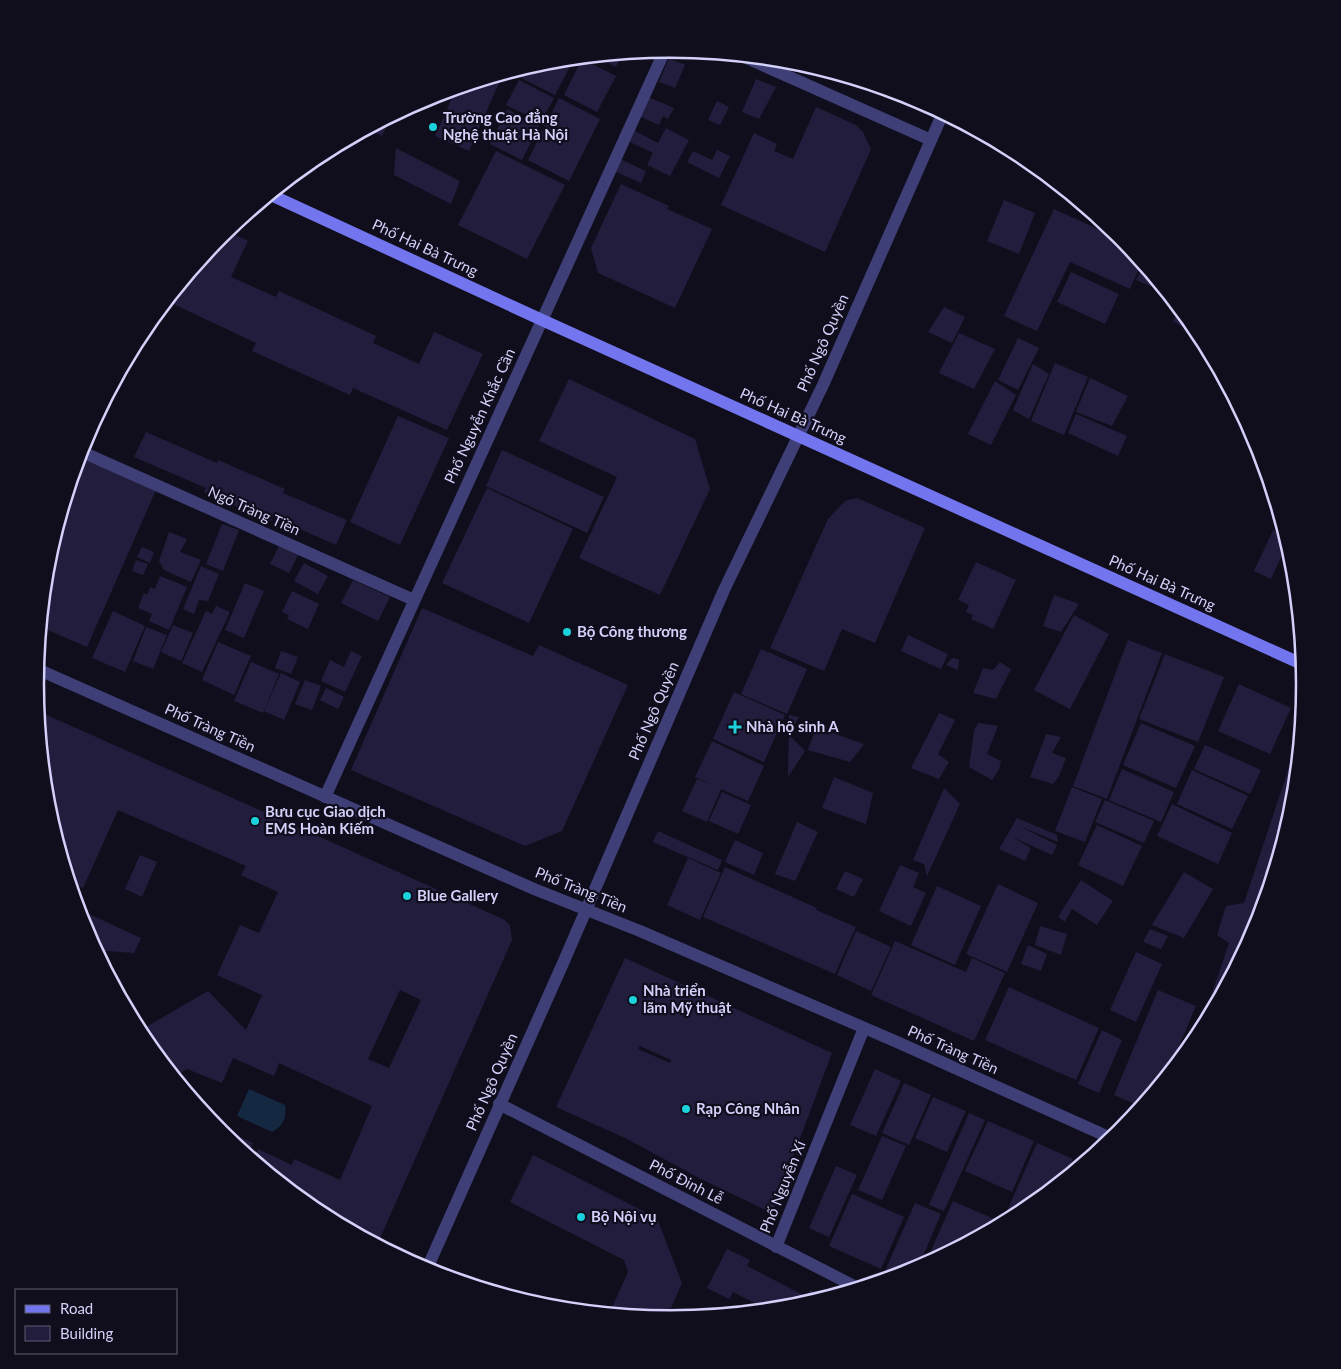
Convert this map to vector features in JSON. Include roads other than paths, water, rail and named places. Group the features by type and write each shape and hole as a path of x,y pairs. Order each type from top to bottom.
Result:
{"main road":[{"name":"Phố Hai Bà Trưng","path":"277,197 542,320 1296,662"}],"street":[{"name":"Phố Nguyễn Khắc Cần","path":"325,797 661,58"},
{"path":"761,65 931,140"},
{"name":"Phố Ngô Quyền","path":"429,1263 724,590 799,437 940,119"},
{"name":"Ngõ Tràng Tiền","path":"88,454 414,600"},
{"name":"Phố Tràng Tiền","path":"44,673 325,797 864,1028 1106,1135"},
{"name":"Phố Nguyễn Xí","path":"776,1247 864,1028"},
{"name":"Phố Đinh Lễ","path":"500,1104 851,1284"}],"water":[{"path":"249,1089 285,1105 283,1121 272,1132 237,1116"}],"place":[{"name":"Trường Cao đẳng Nghệ thuật Hà Nội","path":"433,127"},
{"name":"Bộ Công thương","path":"567,632"},
{"name":"Nhà hộ sinh A","path":"735,727"},
{"name":"Bưu cục Giao dịch EMS Hoàn Kiếm","path":"255,821"},
{"name":"Blue Gallery","path":"407,896"},
{"name":"Nhà triển lãm Mỹ thuật","path":"633,1000"},
{"name":"Rạp Công Nhân","path":"686,1109"},
{"name":"Bộ Nội vụ","path":"581,1217"}]}
